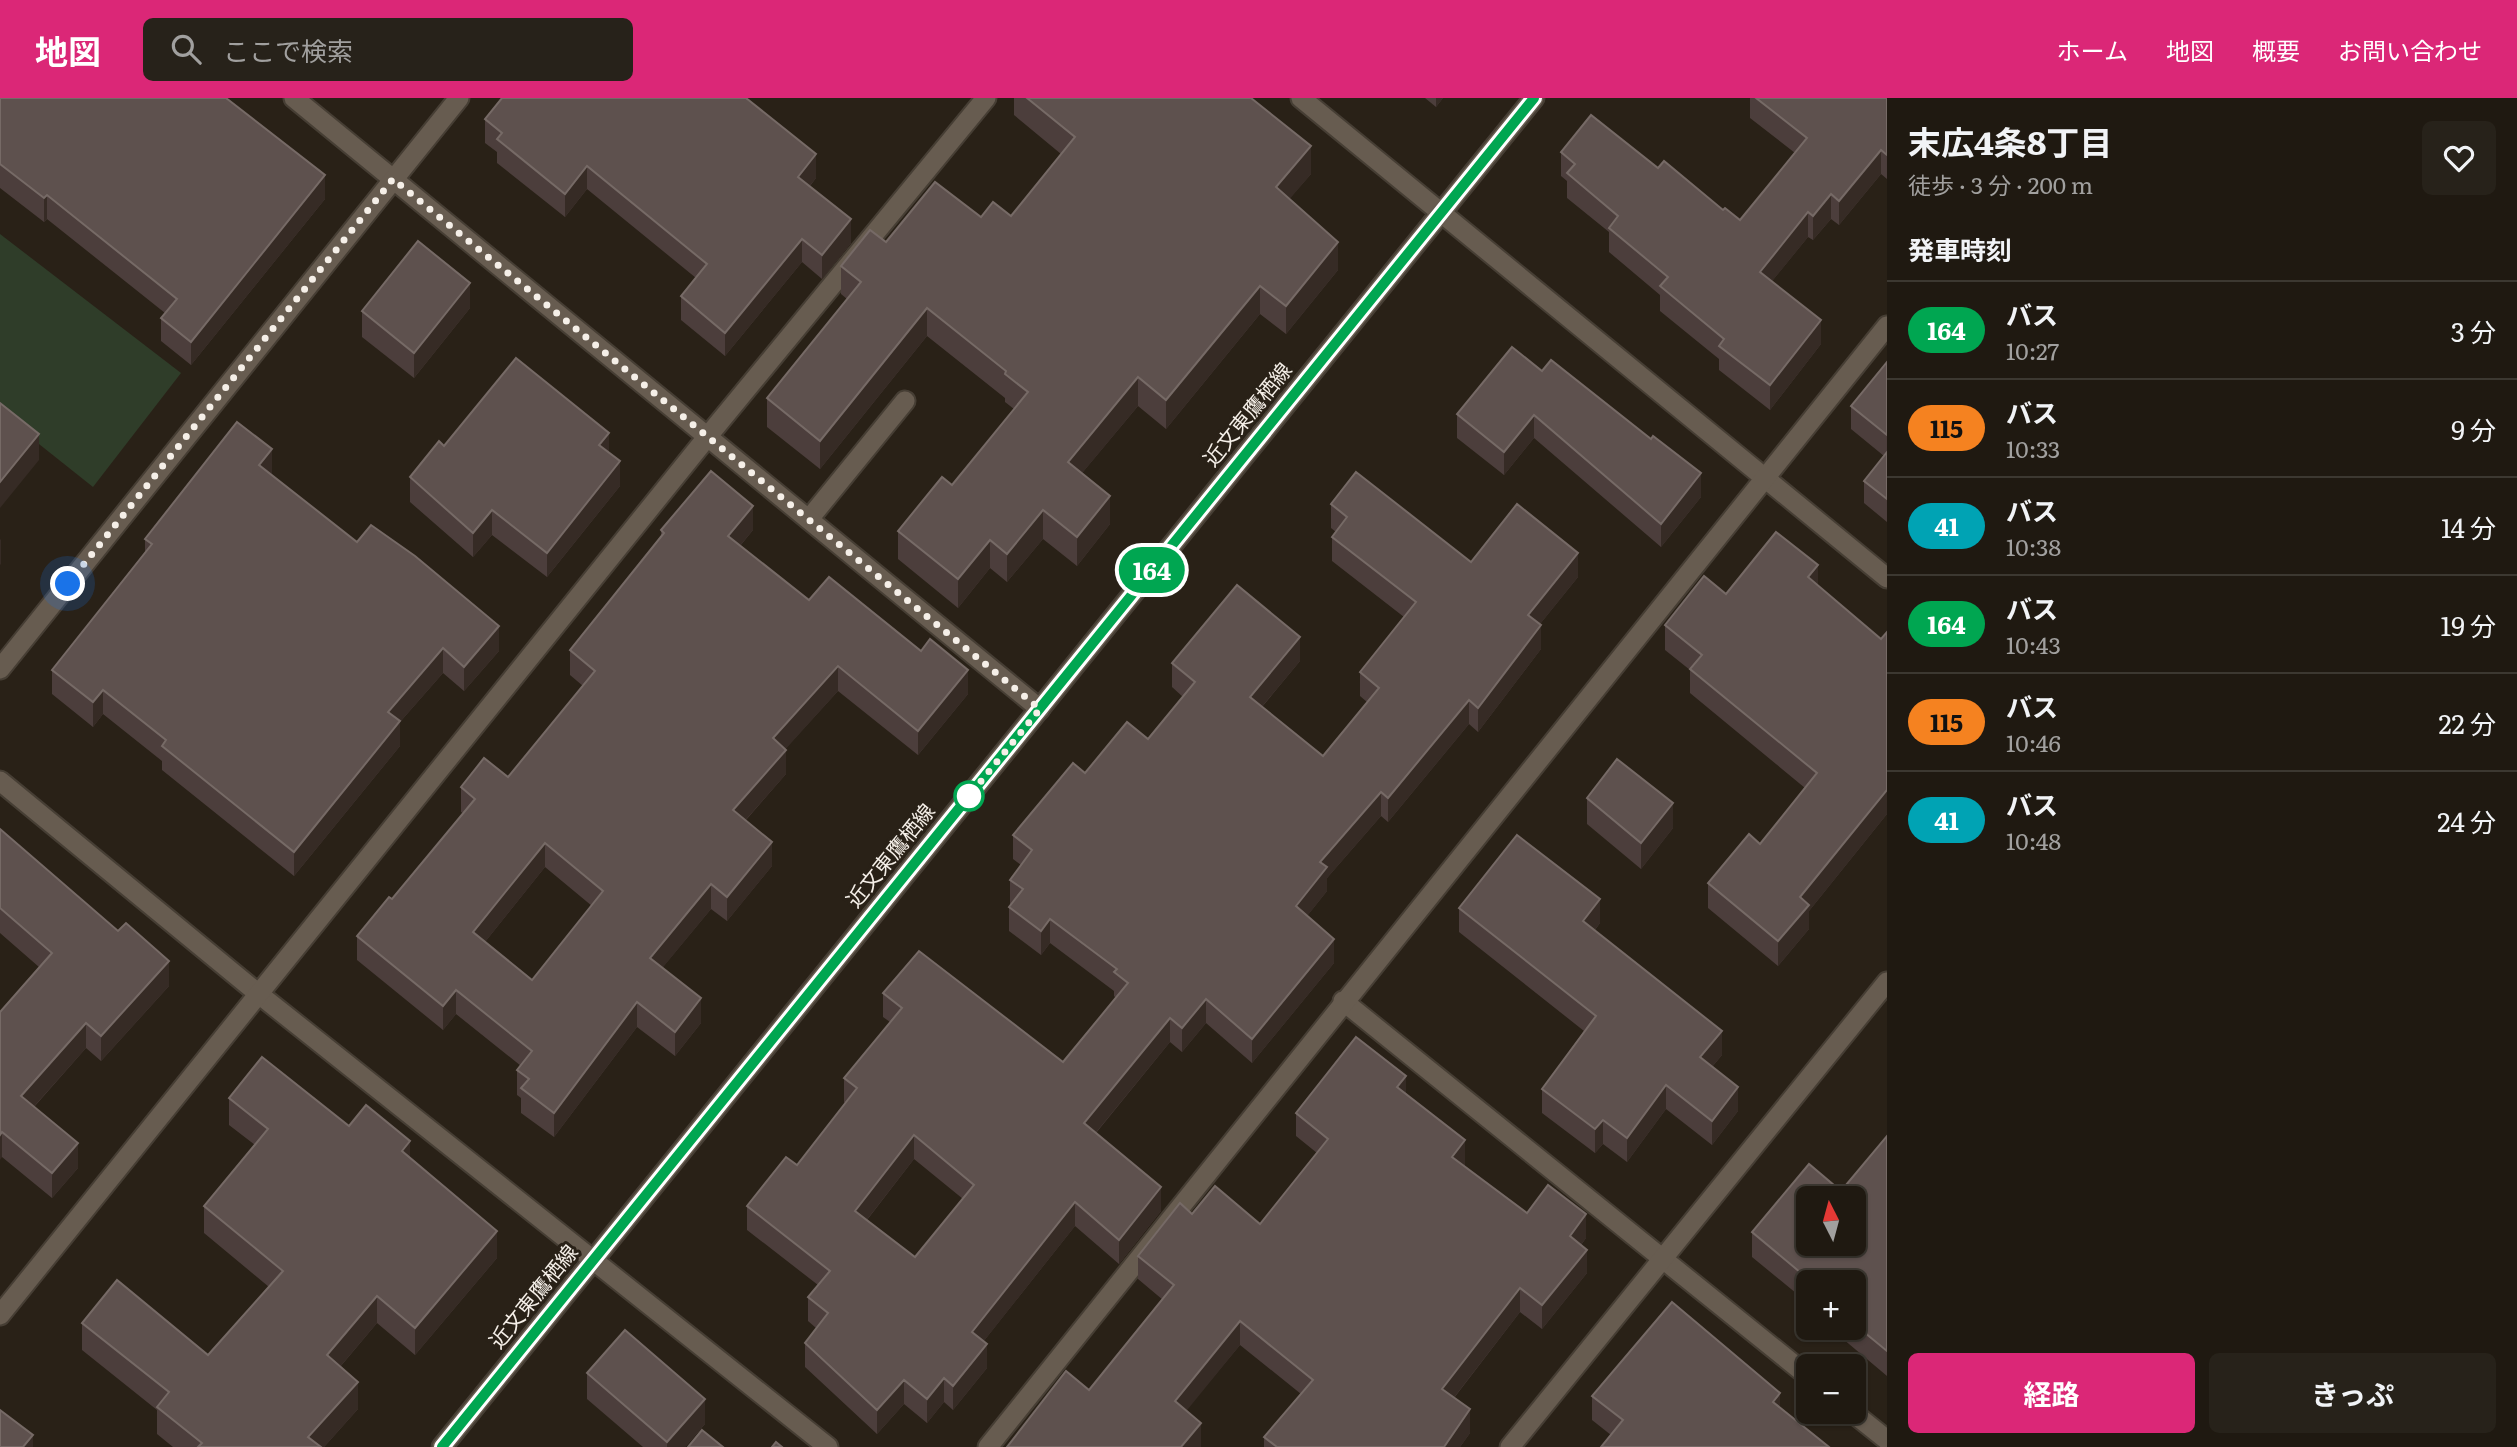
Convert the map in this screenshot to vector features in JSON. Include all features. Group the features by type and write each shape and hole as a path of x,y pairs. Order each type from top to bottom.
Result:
{"street":[{"path":"295,98 1040,709"},
{"path":"0,669 459,98"},
{"path":"0,1315 708,436 986,98"},
{"path":"1301,98 1887,578"},
{"name":"近文東鷹栖線","path":"442,1447 1534,98"},
{"path":"988,1447 1887,326"},
{"path":"809,519 905,401"},
{"path":"0,781 260,995 592,1262 828,1447"},
{"path":"1510,1447 1887,982"},
{"path":"1343,1002 1796,1366"},
{"path":"1866,1423 1887,1440"}],"green space":[{"path":"0,234 181,373 93,487 0,413"}],"building":[{"path":"0,98 226,98 325,175 191,342 161,318 177,299 47,195 44,198 0,164"},
{"path":"502,98 746,98 816,154 798,177 851,219 822,255 802,239 725,333 681,296 707,264 587,166 565,194 497,139 502,133 485,119"},
{"path":"1027,98 1251,98 1311,146 1276,187 1338,242 1286,306 1260,286 1166,400 1138,377 1068,462 1110,496 1077,537 1043,510 1007,554 990,540 958,579 898,531 942,477 952,485 1028,392 1005,374 1006,371 927,308 820,441 767,398 861,282 841,266 870,230 886,242 935,182 981,217 993,202 1011,216 1075,137"},
{"path":"1756,98 1887,98 1887,155 1881,150 1839,201 1831,194 1813,216 1808,212 1760,272 1821,320 1770,385 1719,346 1724,339 1660,286 1668,277 1609,228 1618,216 1567,173 1575,164 1561,152 1591,115 1658,168 1664,161 1723,210 1725,208 1740,220 1807,138"},
{"path":"418,241 470,283 414,353 362,311"},
{"path":"1512,347 1542,371 1551,360 1651,439 1653,436 1701,473 1661,524 1534,415 1504,452 1457,414"},
{"path":"516,358 609,433 599,445 620,461 547,553 492,510 473,533 410,477 439,441 444,446"},
{"path":"1887,362 1887,435 1851,406"},
{"path":"0,403 39,434 0,482"},
{"path":"237,422 272,449 259,465 357,542 371,525 415,556 499,626 464,667 443,648 388,712 400,721 294,852 162,746 166,740 103,690 93,702 52,670 152,544 145,539"},
{"path":"1887,452 1887,499 1864,481"},
{"path":"711,471 753,506 728,536 809,600 829,577 921,651 930,639 968,670 918,731 838,666 773,738 786,750 733,810 772,842 727,897 711,884 650,958 701,998 675,1032 637,1002 554,1113 521,1088 529,1079 517,1070 532,1051 456,990 443,1006 357,936 389,897 392,899 475,799 461,787 484,758 508,777 595,671 570,650 664,533 661,530","holes":["545,843 603,891 532,980 473,932"]},
{"path":"1356,472 1471,562 1517,504 1578,553 1528,615 1541,625 1478,708 1469,700 1388,798 1381,792 1320,862 1327,867 1296,906 1334,939 1252,1039 1206,999 1182,1028 1170,1018 1084,1123 1161,1187 1119,1240 1075,1202 972,1332 987,1344 953,1386 944,1378 927,1399 904,1380 877,1410 805,1343 828,1313 808,1297 830,1271 747,1206 786,1157 797,1165 857,1088 844,1078 902,1008 883,993 919,951 1063,1062 1128,983 1114,972 1117,969 1050,919 1041,931 1009,907 1023,889 1010,880 1032,850 1013,835 1073,763 1085,773 1127,722 1148,739 1195,682 1172,663 1237,585 1300,637 1250,697 1323,756 1379,688 1360,672 1416,602 1332,537 1347,517 1331,504","holes":["914,1135 974,1185 915,1257 855,1211"]},
{"path":"1776,532 1818,565 1808,577 1881,639 1887,632 1887,790 1800,897 1809,905 1778,941 1708,883 1749,834 1760,844 1817,773 1690,669 1702,655 1665,625 1704,576 1726,594"},
{"path":"1617,759 1673,803 1641,843 1587,798"},
{"path":"0,829 118,931 126,923 169,961 101,1036 86,1023 21,1096 78,1143 52,1173 2,1132 0,1135 0,1012 52,953 0,908"},
{"path":"1517,835 1600,899 1583,921 1722,1031 1700,1057 1738,1087 1712,1121 1666,1085 1627,1138 1603,1120 1595,1129 1542,1089 1596,1016 1459,908"},
{"path":"1356,1037 1406,1076 1397,1087 1465,1140 1452,1157 1527,1213 1548,1185 1586,1214 1570,1236 1587,1250 1542,1305 1520,1288 1442,1389 1470,1409 1444,1447 1277,1447 1264,1437 1313,1380 1240,1321 1175,1401 1201,1423 1181,1447 1007,1447 1066,1371 1089,1390 1174,1285 1138,1256 1180,1203 1192,1214 1215,1186 1260,1224 1328,1139 1296,1113"},
{"path":"262,1057 349,1126 366,1105 410,1141 402,1151 497,1231 415,1328 377,1296 327,1355 358,1382 308,1437 321,1447 198,1447 202,1443 157,1407 169,1392 82,1323 117,1280 208,1355 283,1271 204,1206 268,1129 229,1098"},
{"path":"1887,1136 1887,1351 1866,1334 1866,1270 1797,1270 1752,1232 1809,1164 1835,1186 1796,1186 1796,1256 1866,1256 1866,1186 1845,1186"},
{"path":"1672,1302 1780,1393 1773,1402 1796,1420 1796,1424 1800,1424 1829,1447 1601,1447 1623,1420 1592,1396"},
{"path":"625,1330 705,1399 667,1442 587,1373"},
{"path":"0,1410 33,1435 23,1447 0,1447"},
{"path":"702,1430 723,1447 688,1447"}],"bus line":[{"name":"164","path":"442,1447 1534,98"}],"route":[{"path":"68,584 393,179 1040,709 969,796"}]}
